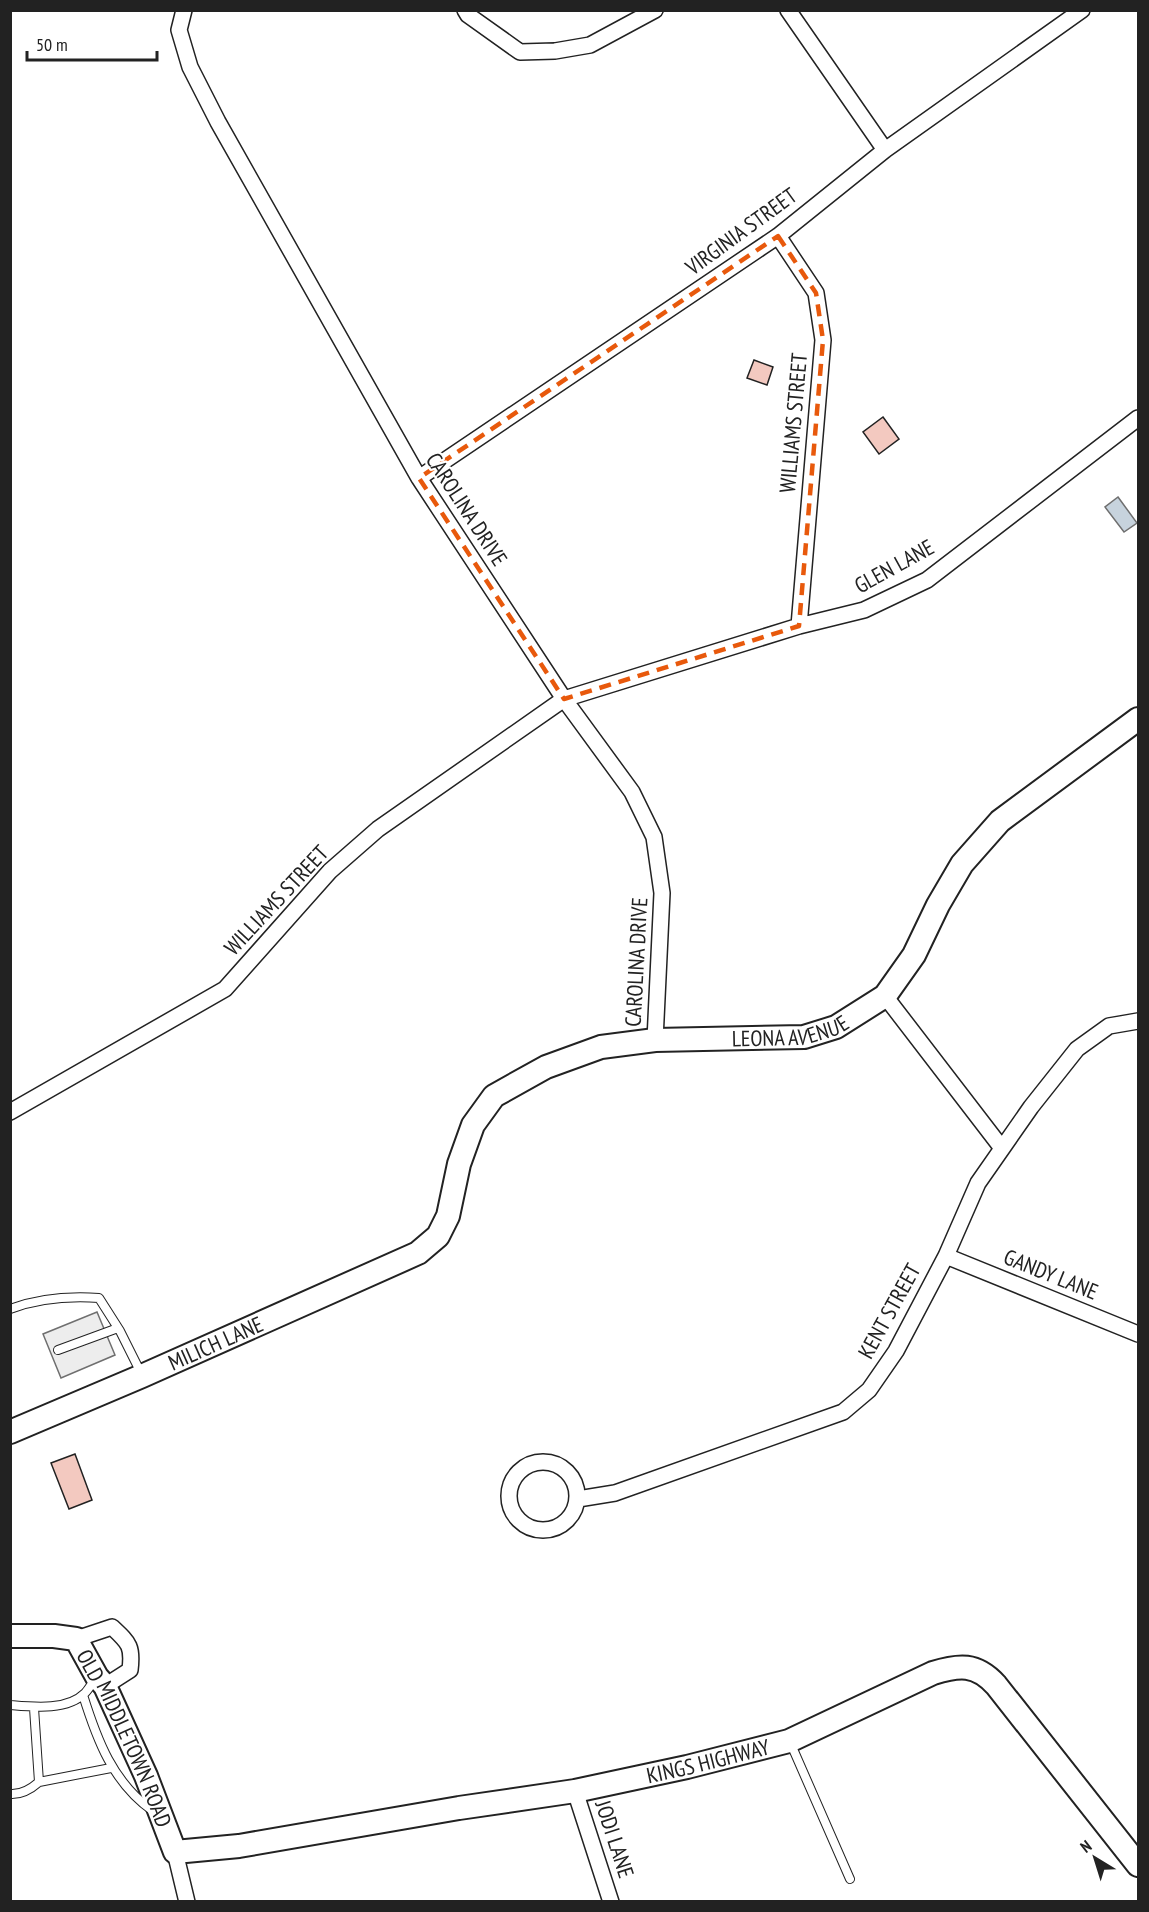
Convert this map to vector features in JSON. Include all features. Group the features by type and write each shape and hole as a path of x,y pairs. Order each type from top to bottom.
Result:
{"street":[{"name":"CAROLINA DRIVE","path":"184,10 179,30 190,67 218,122 419,478 564,699 632,792 654,837 662,893 655,1040"},
{"path":"465,10 468,15 520,52 555,51 590,45 655,10"},
{"path":"788,10 885,150"},
{"name":"VIRGINIA STREET","path":"419,478 778,236 885,150 1082,10"},
{"name":"WILLIAMS STREET","path":"778,236 816,293 823,340 799,626"},
{"name":"GLEN LANE","path":"564,699 799,626 864,610 927,580 1138,418"},
{"name":"WILLIAMS STREET","path":"10,1112 225,989 330,871 378,829 564,699"},
{"name":"LEONA AVENUE","path":"418,1253 438,1236 448,1216 459,1164 473,1125 494,1096 546,1067 601,1047 655,1040 804,1037 836,1027 885,996 914,955 938,905 962,864 1000,821 1138,718"},
{"path":"885,996 1001,1147"},
{"name":"KENT STREET","path":"578,1499 615,1492 843,1412 869,1390 896,1352 946,1256 978,1183 1001,1147 1077,1048 1109,1026 1138,1021"},
{"name":"MILICH LANE","path":"10,1432 418,1253"},
{"name":"GANDY LANE","path":"946,1256 1138,1334"},
{"path":"547,1462 558,1466 571,1476 578,1499 572,1516 563,1524 552,1530 540,1531 530,1528 517,1518 511,1508 509,1496 511,1485 522,1469 535,1463 547,1462"},
{"path":"76,1639 112,1627 128,1642 132,1652 129,1670 101,1681"},
{"name":"OLD MIDDLETOWN ROAD","path":"10,1636 54,1636 76,1639 101,1681 164,1819 187,1902"},
{"name":"KINGS HIGHWAY","path":"175,1852 239,1846 459,1808 576,1791 697,1765 789,1741 933,1673 957,1667 975,1668 996,1684 1138,1865"},
{"name":"JODI LANE","path":"576,1791 611,1902"}],"lane":[{"path":"10,1309 22,1305 78,1297 99,1298 118,1328 142,1376"},
{"path":"58,1350 118,1328"},
{"path":"10,1705 34,1707 64,1704 84,1695 101,1681"},
{"path":"84,1695 93,1727 111,1768 137,1800 164,1819"},
{"path":"34,1707 39,1782"},
{"path":"789,1741 850,1879"},
{"path":"10,1794 18,1795 39,1782 111,1768"}],"highlighted area":[{"path":"778,236 816,293 823,340 799,626 564,699 419,478"}],"shaded area":[{"path":"1118,497 1137,523 1124,532 1105,507"},
{"path":"97,1312 115,1355 61,1378 43,1334"}],"building":[{"path":"754,360 773,367 767,385 747,378"},
{"path":"883,417 899,439 879,454 863,432"},
{"path":"75,1454 92,1500 69,1509 51,1463"}]}
